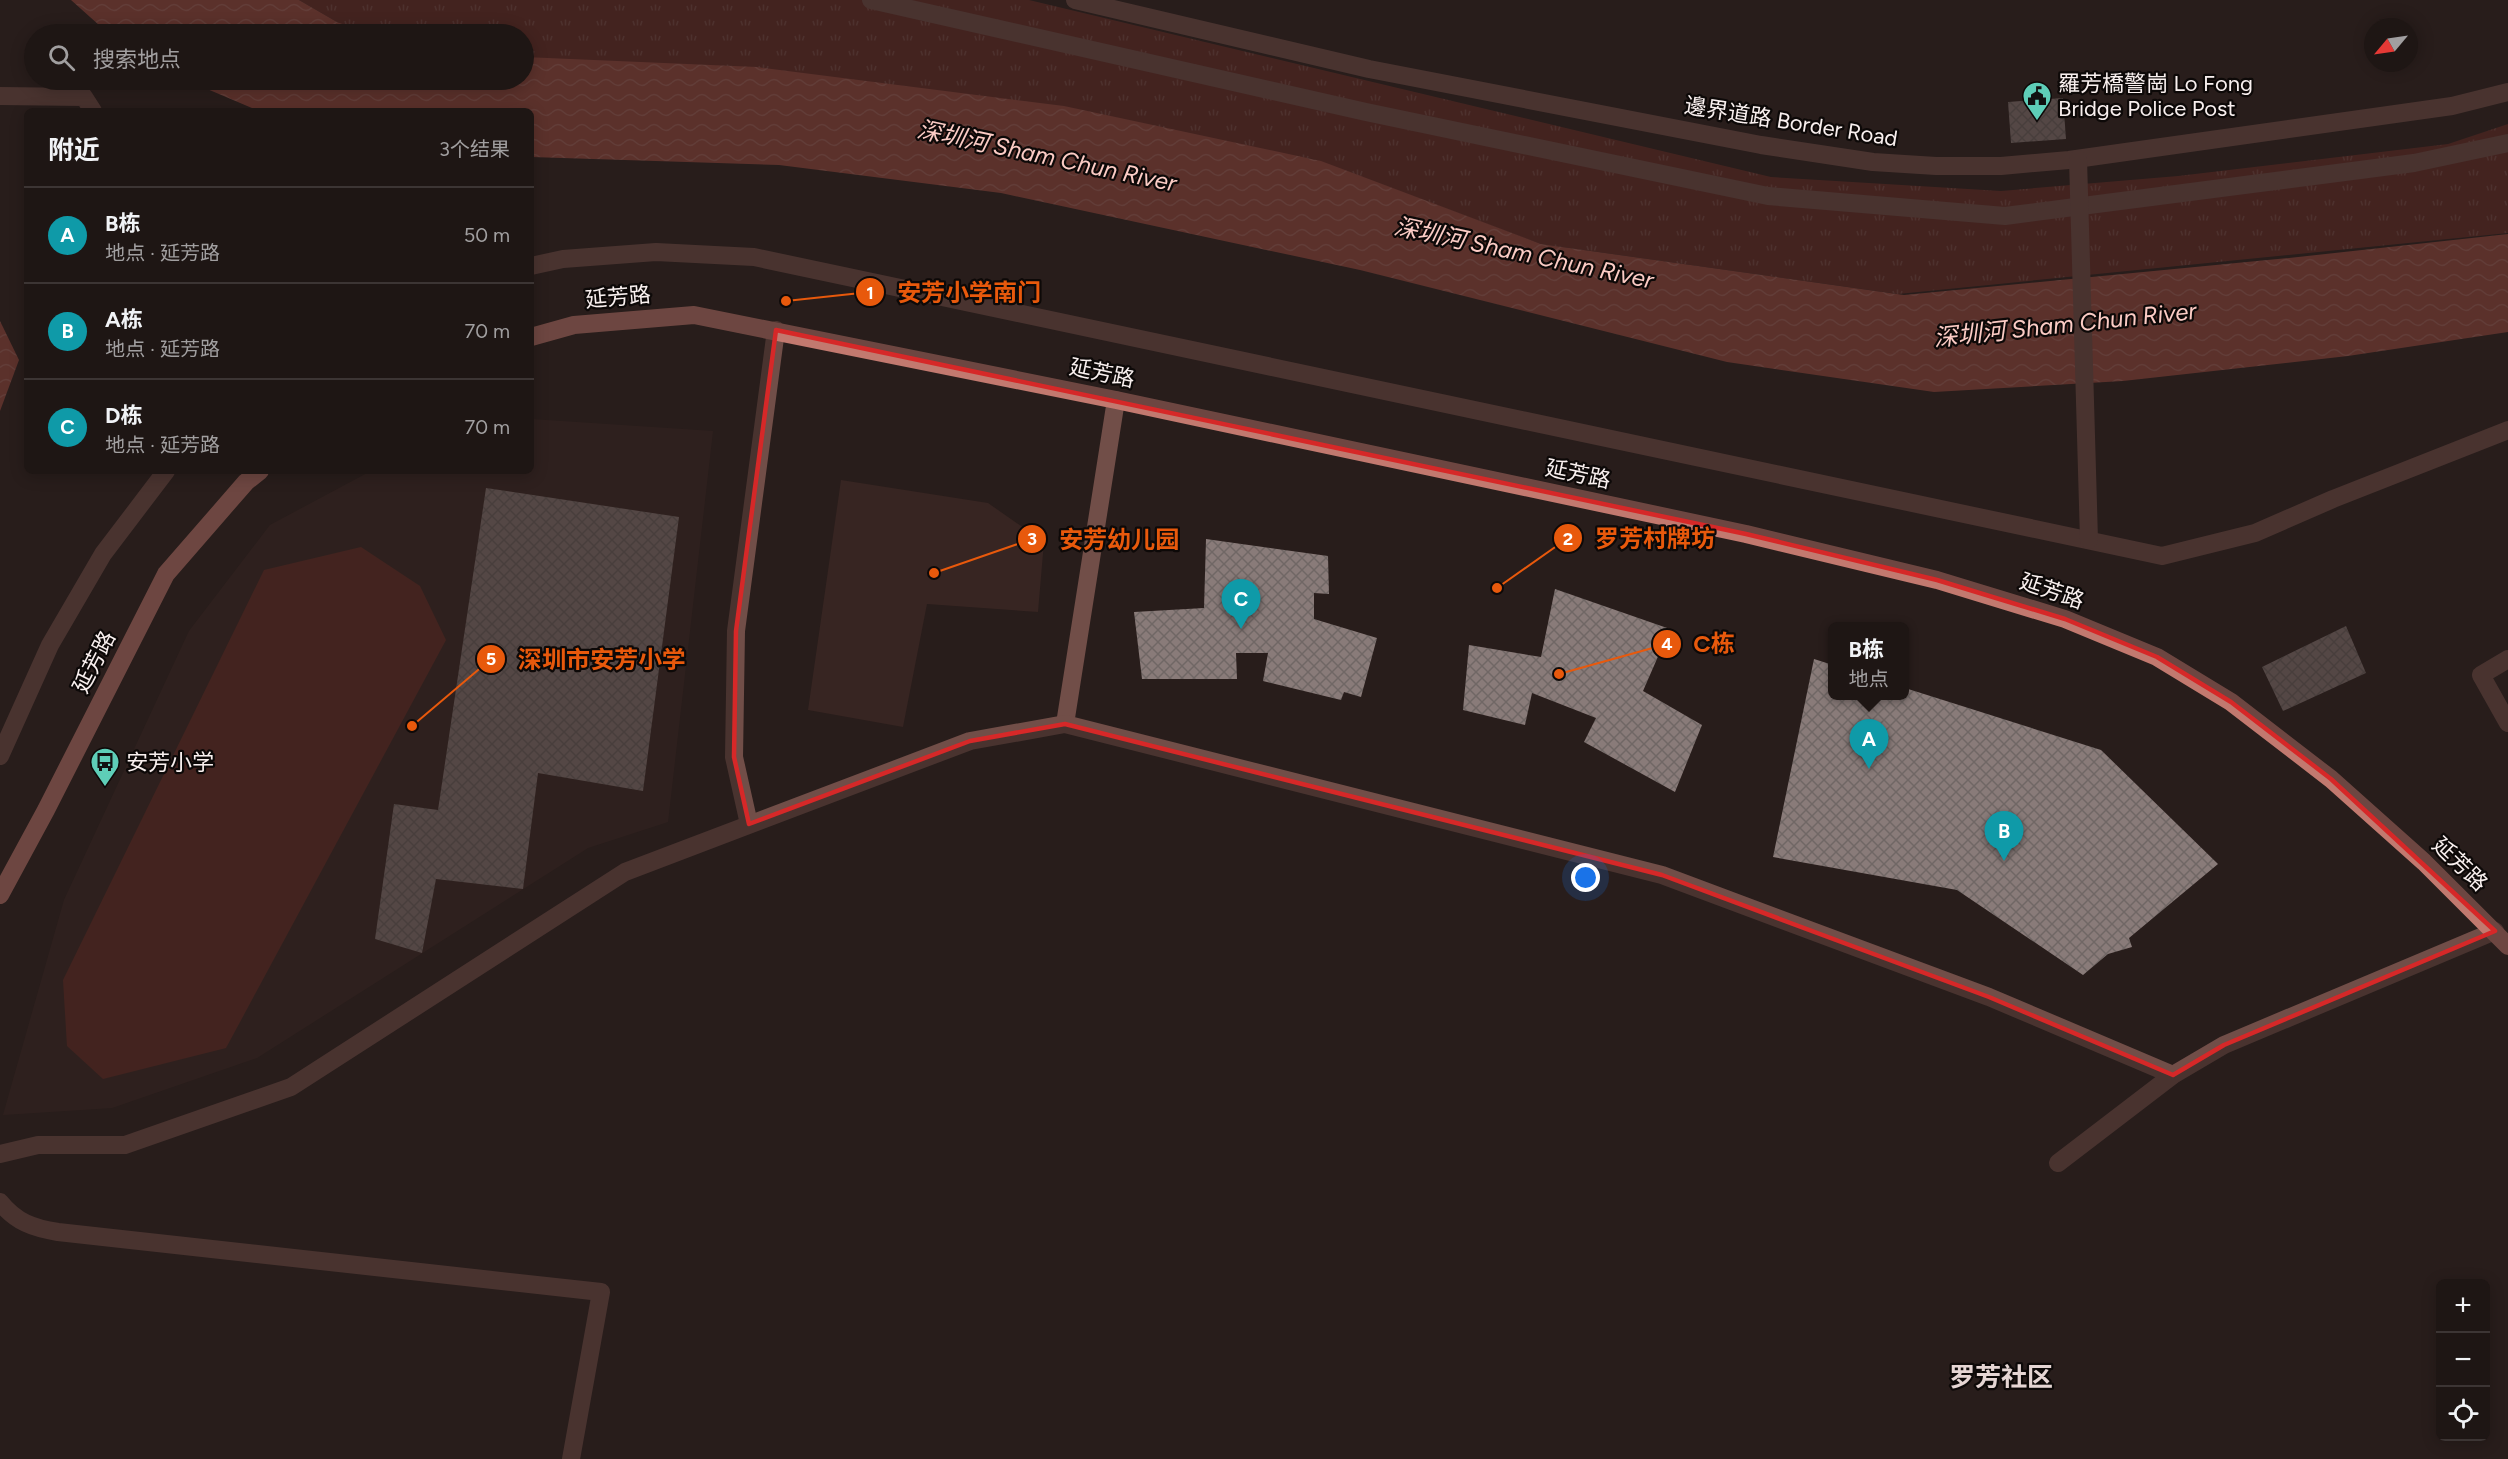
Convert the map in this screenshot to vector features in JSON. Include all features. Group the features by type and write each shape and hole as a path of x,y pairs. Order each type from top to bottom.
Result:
{"main road":[{"name":"延芳路","path":"534,336 574,326 694,315 776,330 1746,534 1937,580 2064,619 2157,657 2231,702 2331,779 2424,862 2508,946"},
{"name":"延芳路","path":"0,895 46,810 166,574 246,482 256,474"}],"street":[{"path":"871,0 1366,112 1768,196 2005,216 2414,164 2508,143"},
{"name":"邊界道路 Border Road","path":"1074,0 1369,69 1810,153 1874,162 1936,166 2001,166 2078,159 2452,106 2508,92"},
{"path":"0,96 84,97 91,108"},
{"path":"2078,159 2089,540"},
{"path":"534,265 563,259 656,252 754,257 2162,556 2255,533 2508,430"},
{"path":"749,824 734,757 736,631 776,330"},
{"path":"1065,724 1116,400"},
{"path":"0,756 50,645 97,564 164,474"},
{"path":"2508,659 2481,675 2508,723"},
{"path":"0,1154 38,1145 125,1145 291,1087 625,872 970,741 1065,724 1662,875 1989,997 2173,1075"},
{"path":"2058,1163 2173,1075 2224,1046 2495,931"},
{"path":"0,1202 11,1216 32,1227 58,1232 601,1292 571,1459"}],"highlighted area":[{"path":"776,330 1746,534 1937,580 2065,619 2157,657 2231,702 2331,779 2495,931 2224,1045 2173,1075 1989,997 1662,875 1065,724 970,741 749,824 734,757 736,631"}],"shaded area":[{"path":"534,419 713,431 668,822 588,848 257,1058 112,1108 3,1115 64,900 189,631 270,525 365,474 534,474"},
{"path":"841,480 988,503 1044,542 1038,612 927,604 903,727 808,710"}],"green space":[{"path":"299,0 1029,0 1771,177 2001,191 2178,176 2448,144 2508,124 2508,233 1898,294 1541,244 1313,159 534,58 534,24 343,24"},
{"path":"361,547 420,586 446,640 226,1048 103,1079 67,1046 63,980 264,570"}],"water":[{"path":"71,0 299,0 343,24 98,24"},
{"name":"深圳河 Sham Chun River","path":"534,57 757,67 1064,106 1321,161 1541,244 1904,295 2289,258 2508,234 2508,332 2348,356 2123,381 1934,392 1727,362 1360,270 1001,193 779,165 534,157 534,108 252,108 210,90 534,90"},
{"path":"0,321 19,360 0,411"}],"building":[{"name":"羅芳橋警崗 Lo Fong Bridge Police Post","path":"2063,98 2066,139 2011,143 2008,102"},
{"path":"486,488 679,517 643,791 538,773 523,889 436,879 422,953 375,939 394,804 438,810"},
{"path":"1206,539 1328,556 1329,594 1314,593 1314,619 1377,638 1361,697 1344,692 1341,700 1263,681 1268,653 1236,653 1237,679 1142,679 1134,612 1204,608"},
{"path":"1555,589 1670,629 1643,691 1702,725 1675,792 1584,742 1596,718 1532,693 1525,725 1463,710 1469,645 1541,657"},
{"path":"2346,626 2366,673 2283,711 2262,667"},
{"path":"1814,659 1828,663 1828,700 1909,700 1909,689 2101,750 2218,864 2129,938 2132,947 2108,954 2083,975 1957,890 1773,857"}],"place":[{"name":"羅芳橋警崗 Lo Fong Bridge Police Post","path":"2037,122"},
{"name":"安芳小学南门","path":"786,301"},
{"name":"安芳幼儿园","path":"934,573"},
{"name":"罗芳村牌坊","path":"1497,588"},
{"name":"D栋","path":"1241,629"},
{"name":"C栋","path":"1559,674"},
{"name":"深圳市安芳小学","path":"412,726"},
{"name":"B栋","path":"1869,769"},
{"name":"安芳小学","path":"105,788"},
{"name":"A栋","path":"2004,861"}],"district":[{"name":"罗芳社区","path":"2001,1377"}]}
